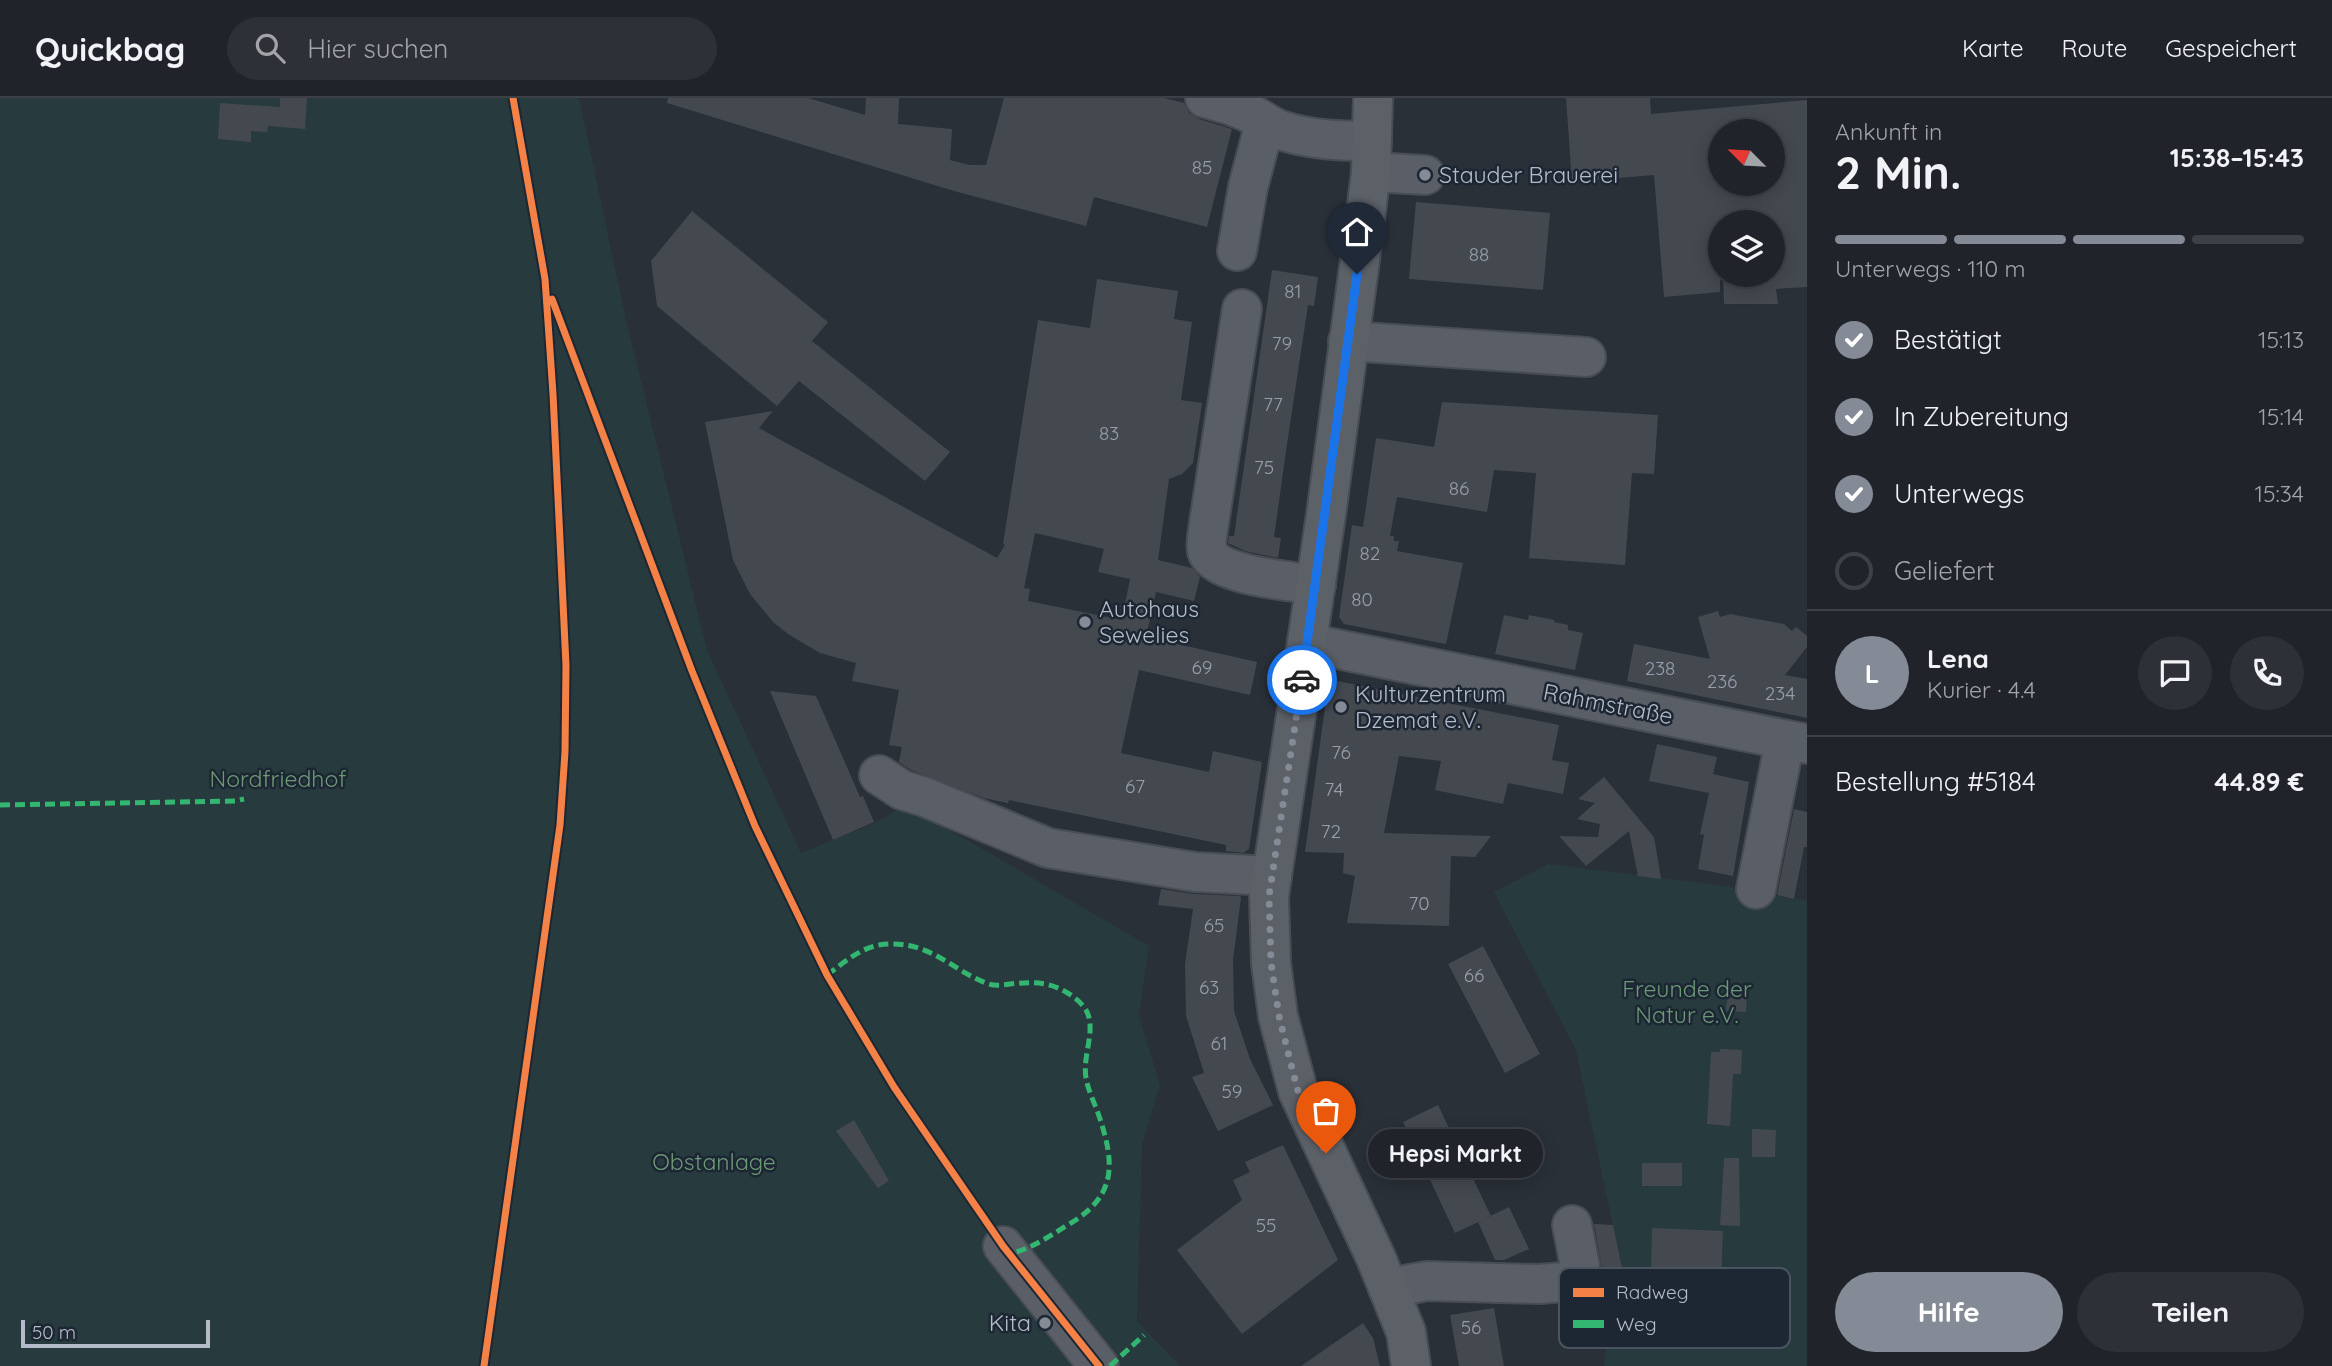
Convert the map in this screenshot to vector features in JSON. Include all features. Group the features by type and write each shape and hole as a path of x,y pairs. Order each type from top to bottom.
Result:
{"main road":[{"path":"1373,98 1371,156 1348,341 1316,584 1269,896 1271,963 1279,1016 1298,1091 1388,1288 1406,1332 1412,1366"}],"street":[{"path":"1205,98 1251,113 1265,123 1291,134 1337,141 1425,175"},
{"path":"1237,251 1248,187 1265,123"},
{"path":"1242,309 1207,550 1211,559 1230,570 1316,584"},
{"path":"1348,341 1586,357"},
{"name":"Rahmstraße","path":"1307,643 1796,742 1756,889"},
{"path":"879,775 902,790 1048,848 1195,872 1272,876"},
{"path":"1572,1225 1579,1268"},
{"path":"1003,1245 1099,1366"},
{"path":"1388,1288 1427,1281 1559,1282"}],"green space":[{"path":"0,98 579,98 626,320 707,650 801,853 875,823 905,804 1149,946 1139,1015 1160,1086 1142,1144 1137,1321 1180,1366 0,1366"},
{"name":"Freunde der Natur e.V.","path":"1548,864 1732,887 1807,901 1807,1366 1604,1366 1606,1348 1790,1348 1790,1268 1622,1268 1576,1050 1494,892"}],"building":[{"path":"280,98 307,98 305,129 268,126 267,132 251,131 251,142 218,139 220,103 280,107"},
{"path":"668,98 808,98 865,115 866,98 899,98 898,124 952,129 950,160 969,165 986,165 1004,98 1164,98 1184,103 1189,113 1199,119 1232,129 1207,227 1094,197 1086,226 954,191 667,103"},
{"path":"1566,98 1650,98 1651,114 1807,100 1807,287 1776,289 1778,304 1724,304 1723,287 1785,287 1785,210 1708,210 1708,287 1720,287 1720,292 1664,297 1654,175 1572,182"},
{"path":"1416,202 1550,213 1543,290 1409,279"},
{"path":"692,211 828,322 812,341 950,452 925,481 799,381 777,406 657,306 651,261"},
{"path":"1272,270 1318,277 1314,306 1308,305 1286,451 1274,537 1281,538 1278,558 1245,551 1228,543 1229,536 1234,536"},
{"path":"1097,279 1178,291 1174,319 1192,322 1181,400 1202,403 1193,463 1182,474 1169,479 1158,560 1192,568 1200,577 1194,601 1156,592 1146,637 1257,662 1250,695 1139,670 1121,753 1209,772 1213,751 1262,762 1249,849 1243,853 1226,851 1226,845 1009,800 1008,803 984,798 911,770 899,762 902,747 889,745 899,690 852,681 856,663 820,653 788,634 773,622 750,594 733,560 705,422 773,411 759,428 997,558 1005,545 1003,544 1038,320 1090,328","holes":["1035,533 1104,549 1098,572 1130,579 1122,620 1028,601 1030,589 1024,588"]},
{"path":"1442,402 1658,415 1654,474 1632,473 1625,565 1529,558 1536,473 1494,470 1487,512 1397,497 1390,536 1394,536 1394,541 1399,541 1397,551 1463,563 1446,644 1344,624 1339,617 1352,525 1363,527 1376,438 1434,447"},
{"path":"1718,611 1720,617 1730,614 1784,624 1792,631 1796,627 1807,636 1807,647 1785,675 1807,679 1807,718 1627,681 1634,644 1710,659 1698,617"},
{"path":"1504,615 1528,620 1529,615 1554,620 1568,625 1568,630 1583,633 1575,670 1495,654"},
{"path":"1337,681 1559,725 1552,760 1569,763 1563,794 1508,783 1503,804 1435,790 1441,761 1399,756 1384,833 1491,836 1475,857 1451,856 1449,926 1347,923 1355,876 1343,873 1344,853 1305,852 1328,686"},
{"path":"770,691 816,696 860,797 863,796 874,822 833,840"},
{"path":"1657,744 1717,757 1713,774 1749,782 1733,876 1698,869 1704,835 1700,834 1709,793 1649,781"},
{"path":"1604,777 1654,837 1661,879 1638,876 1629,831 1586,866 1559,836 1598,837 1600,824 1577,819 1595,803 1578,799"},
{"path":"1794,809 1807,812 1807,847 1804,847 1794,899 1777,895"},
{"path":"1161,889 1241,898 1233,960 1234,1011 1250,1059 1273,1105 1218,1131 1192,1077 1204,1073 1186,1016 1185,964 1193,909 1158,905"},
{"path":"1483,946 1540,1054 1505,1073 1448,964"},
{"path":"1728,991 1747,993 1746,1012 1726,1011"},
{"path":"1720,1049 1742,1050 1741,1074 1733,1074 1730,1126 1707,1124 1711,1052 1720,1052"},
{"path":"1438,1105 1491,1216 1455,1233 1403,1122"},
{"path":"854,1120 889,1181 878,1188 836,1131"},
{"path":"1752,1129 1776,1130 1775,1157 1752,1157"},
{"path":"1283,1145 1338,1260 1242,1334 1177,1250 1242,1200 1233,1180 1250,1172 1245,1162"},
{"path":"1724,1158 1739,1158 1740,1226 1720,1225"},
{"path":"1642,1163 1682,1163 1682,1186 1642,1186"},
{"path":"1509,1207 1529,1249 1504,1260 1495,1260 1478,1222"},
{"path":"1594,1224 1613,1225 1622,1268 1602,1268"},
{"path":"1652,1228 1723,1231 1722,1268 1651,1268"},
{"path":"1494,1308 1504,1366 1459,1366 1450,1315"},
{"path":"1363,1323 1373,1338 1380,1366 1301,1366"}],"marked path":[{"path":"0,805 244,799"},
{"path":"827,975 865,949 883,944 907,945 932,953 989,984 1032,983 1059,988 1080,1002 1086,1010 1090,1026 1086,1078 1108,1149 1108,1178 1095,1203 1083,1215 1039,1242 1009,1254"},
{"path":"1110,1366 1144,1335"}],"cycle path":[{"path":"484,1366 560,825 565,752 566,665 545,279 513,98"},
{"path":"552,299 692,671 755,826 827,975 894,1087 1003,1246 1099,1366"}],"way so far":[{"path":"1302,680 1269,896 1271,963 1279,1016 1298,1091 1326,1153"}],"place":[{"name":"Stauder Brauerei","path":"1425,175"},
{"name":"Autohaus Sewelies","path":"1085,622"},
{"name":"Kulturzentrum Dzemat e.V.","path":"1341,707"},
{"name":"Hepsi Markt","path":"1326,1153"},
{"name":"Kita","path":"1045,1323"}],"route":[{"path":"1302,680 1357,274"}],"park label":[{"name":"Nordfriedhof","path":"278,779"},
{"name":"Obstanlage","path":"714,1162"}]}
